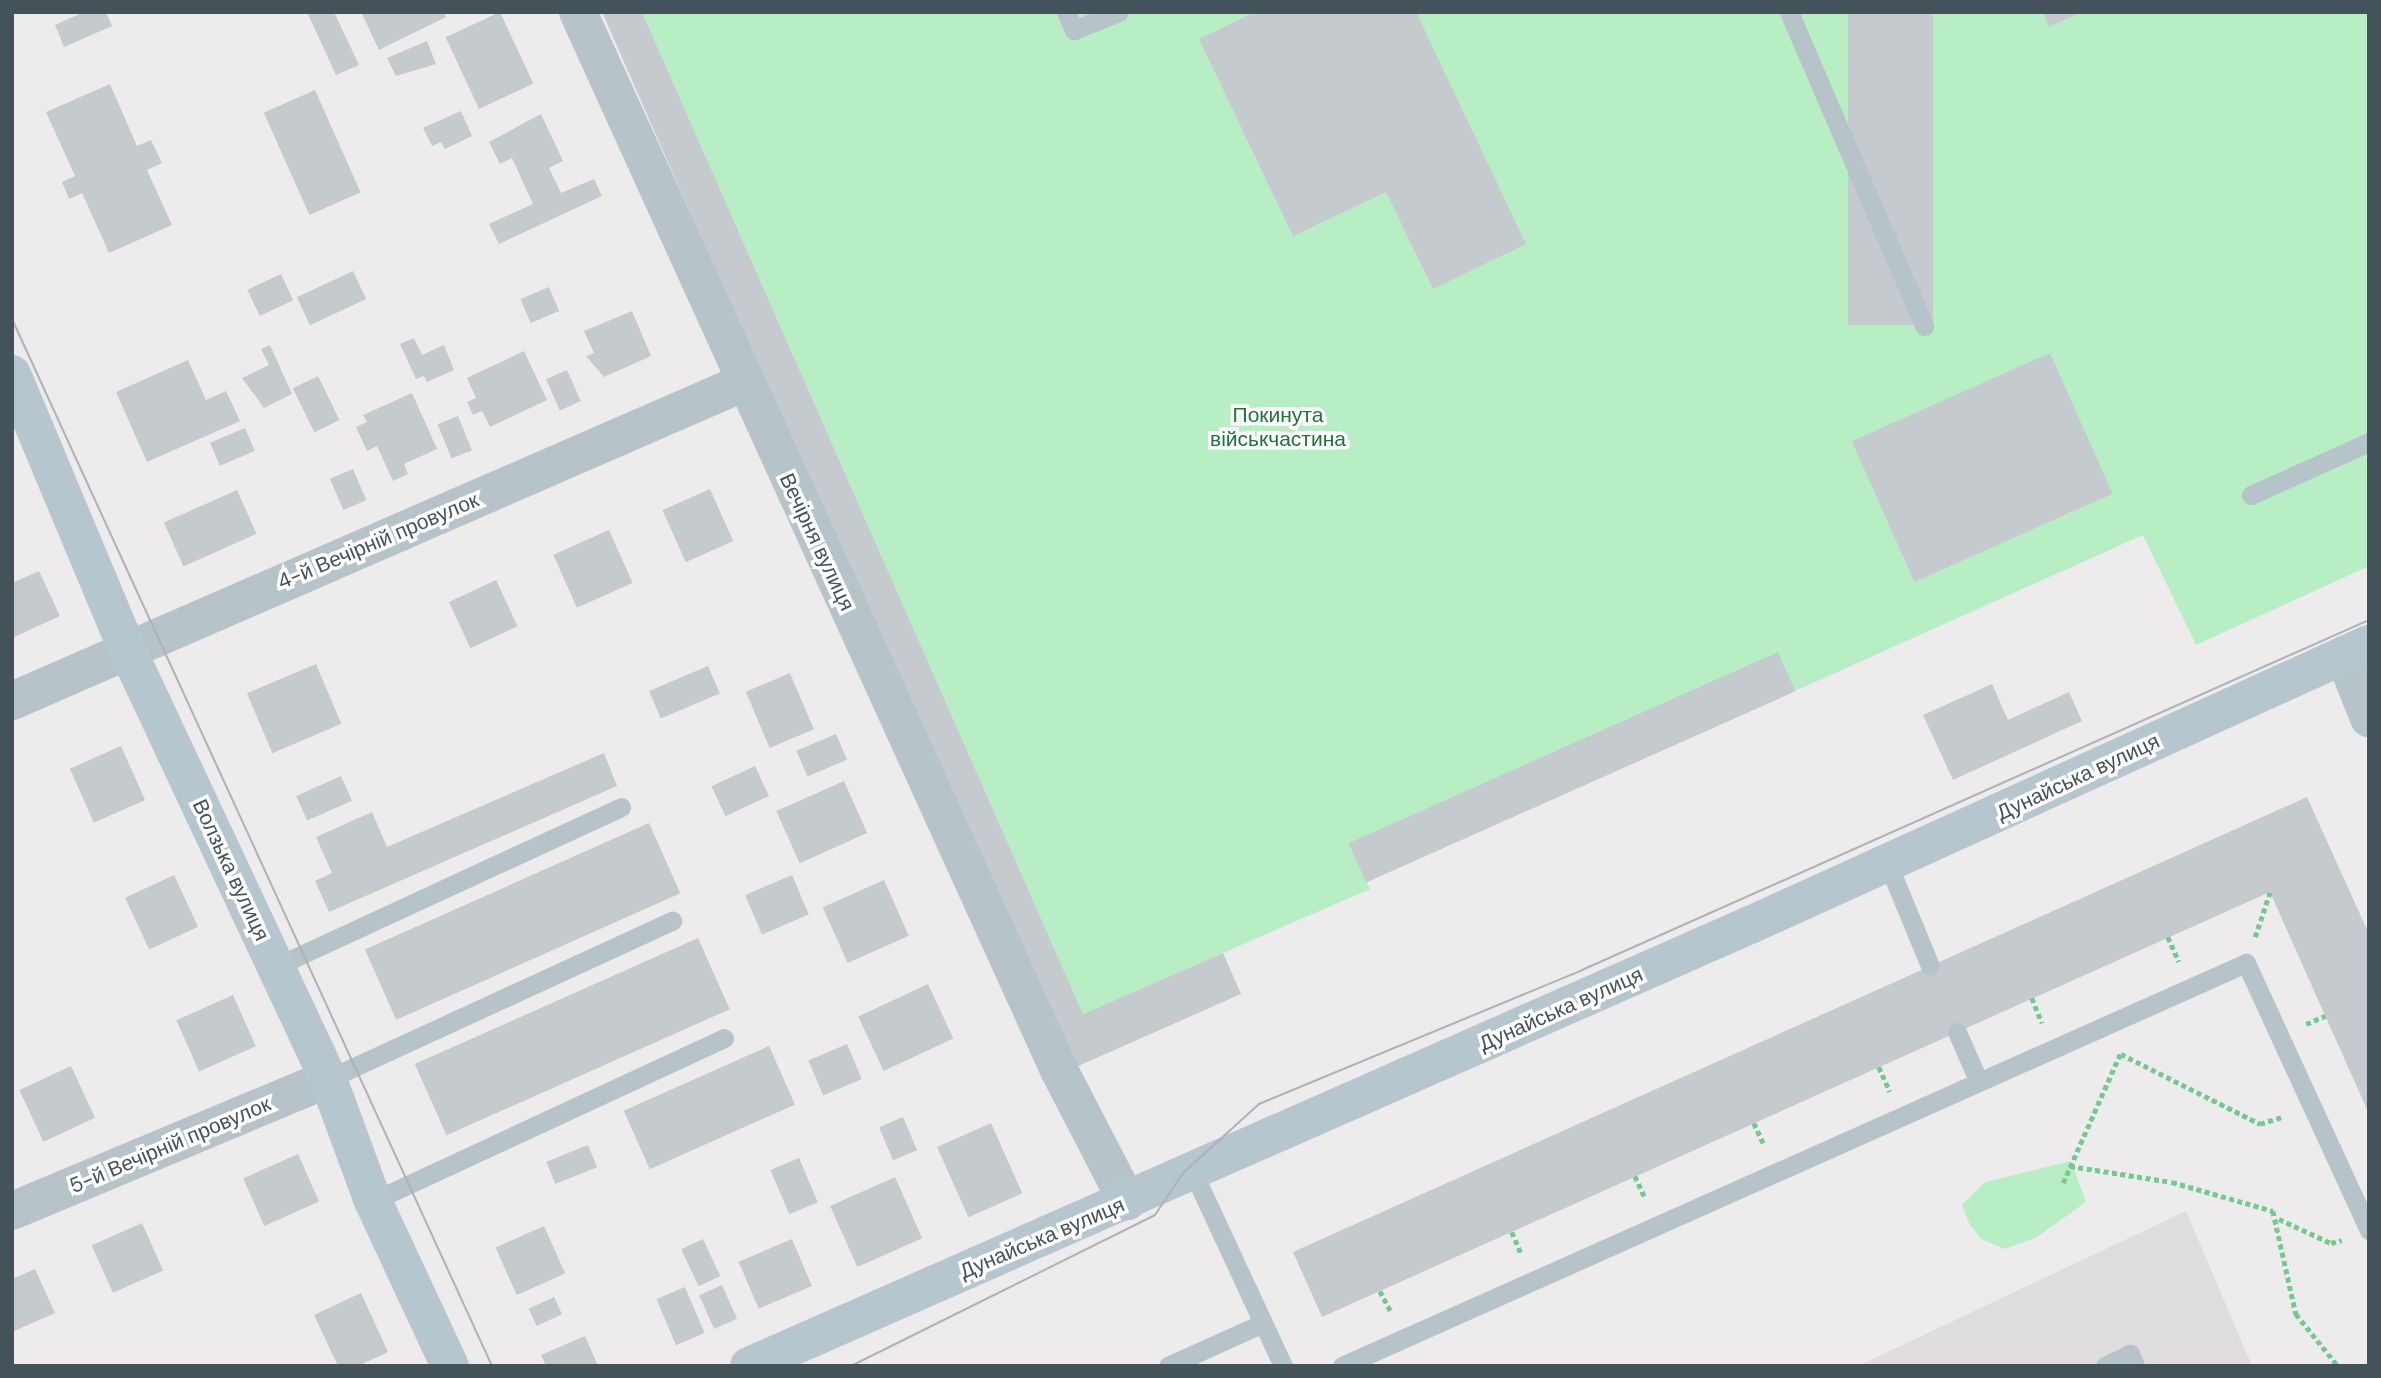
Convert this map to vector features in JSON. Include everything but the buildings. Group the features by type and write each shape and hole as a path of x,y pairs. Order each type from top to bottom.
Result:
{"street":[{"name":"Вечірня вулиця","path":"578,12 744,383 1059,1070 1127,1201"},
{"name":"Волзька вулиця","path":"12,373 127,649 328,1079 373,1201 450,1366"},
{"name":"4-й Вечірній провулок","path":"12,701 744,383"},
{"path":"2356,649 2369,718"},
{"name":"Дунайська вулиця","path":"749,1366 1888,864 2356,649"},
{"name":"5-й Вечірній провулок","path":"12,1212 328,1079"}],"lane":[{"path":"1066,12 1074,30 1119,12"},
{"path":"1789,12 1924,326"},
{"path":"2251,495 2369,442"},
{"path":"276,966 621,807"},
{"path":"1888,864 1930,966"},
{"path":"328,1079 672,921"},
{"path":"1342,1366 1978,1080 2246,963 2312,1105 2362,1233"},
{"path":"1957,1032 1978,1080"},
{"path":"373,1201 724,1038"},
{"path":"1192,1172 1283,1366"},
{"path":"1168,1366 1263,1324"},
{"path":"2105,1366 2130,1354 2135,1366"}],"path":[{"path":"2246,963 2270,892"},
{"path":"2108,1023 2121,1054 2260,1124 2312,1105"},
{"path":"2063,1183 2121,1054"},
{"path":"2070,1166 2172,1182 2273,1211 2279,1219 2296,1314 2338,1366"},
{"path":"2279,1219 2331,1243 2362,1233"}],"shaded area":[{"path":"2186,1211 2252,1366 1858,1366"}],"green space":[{"name":"Покинута військчастина","path":"642,12 2369,12 2369,566 2196,645 2143,535 1795,691 1777,653 1352,850 1370,889 1083,1014"},
{"path":"2071,1161 2086,1202 2037,1237 2005,1249 1981,1239 1969,1223 1962,1205 1985,1182"}],"tram line":[{"path":"12,319 492,1366"},
{"path":"851,1366 1155,1215 1183,1173 1259,1104 1582,970 2369,620"}]}
